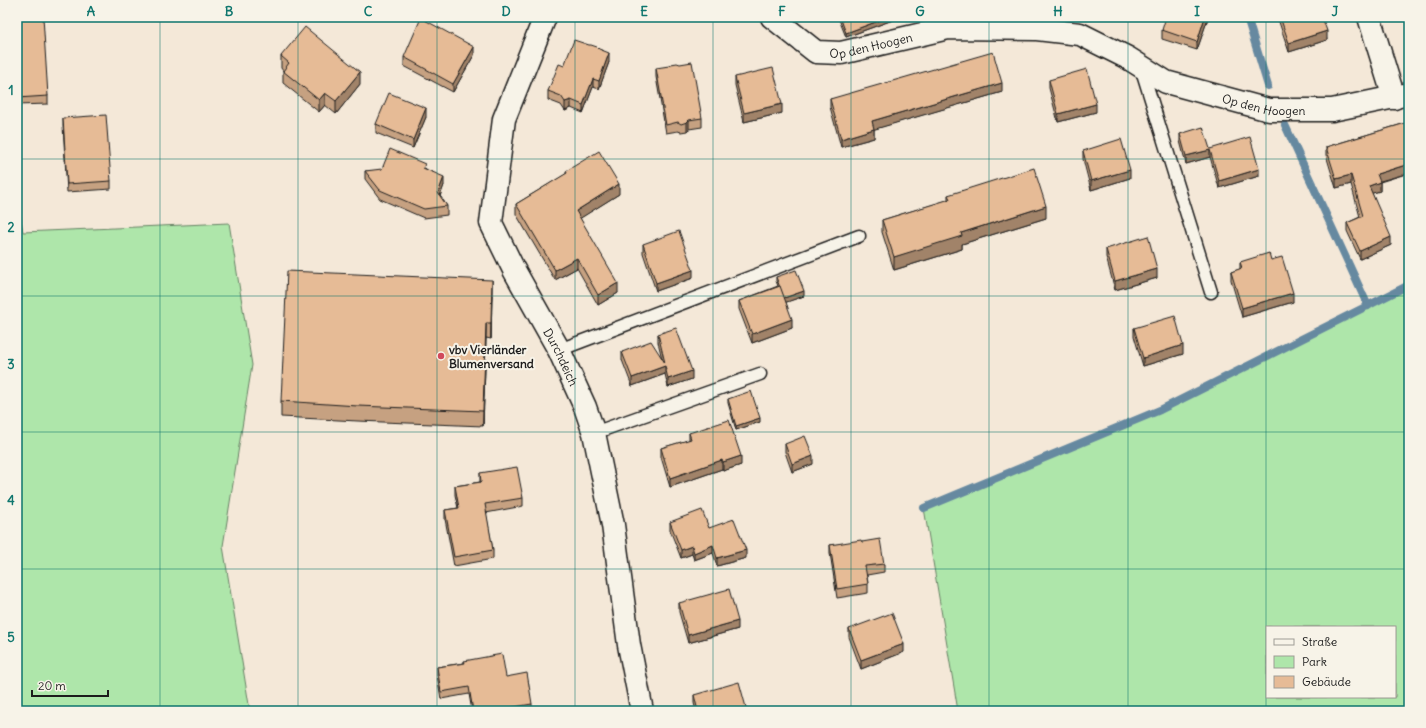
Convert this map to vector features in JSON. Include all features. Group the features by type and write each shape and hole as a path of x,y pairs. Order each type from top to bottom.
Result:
{"street":[{"name":"Durchdeich","path":"545,17 504,119 491,223 514,270 559,350 585,407 594,433 612,525 629,645 642,711"},
{"name":"Op den Hoogen","path":"772,17 816,52 841,53 948,28 1037,29 1080,34 1128,58 1166,82 1269,110 1332,110 1401,96 1369,17"}],"lane":[{"path":"1141,66 1212,292"},
{"path":"559,350 860,236"},
{"path":"594,433 760,374"}],"green space":[{"path":"17,195 23,232 229,223 252,365 223,546 250,711 17,711"},
{"path":"1409,286 1409,711 958,711 924,508 1160,410"}],"building":[{"path":"17,17 43,17 48,96 17,98"},
{"path":"840,17 889,17 846,33"},
{"path":"1166,17 1205,17 1197,42 1162,30"},
{"path":"1280,17 1322,17 1327,31 1289,43"},
{"path":"421,18 474,47 453,84 404,57"},
{"path":"305,27 360,72 336,101 325,93 319,100 283,71 289,63 281,56"},
{"path":"574,40 597,47 609,53 599,81 593,79 583,105 571,100 565,102 561,96 548,91 559,64 564,66"},
{"path":"993,52 1002,83 872,121 874,129 841,139 830,99"},
{"path":"692,62 702,118 689,120 681,124 678,122 666,125 656,68 677,63"},
{"path":"773,68 782,104 744,113 735,77"},
{"path":"1087,69 1096,104 1058,114 1049,80"},
{"path":"389,93 426,108 413,140 376,124"},
{"path":"106,115 111,181 67,184 63,118"},
{"path":"1409,122 1409,164 1377,174 1380,182 1369,186 1391,237 1360,251 1347,223 1363,216 1351,175 1336,179 1326,147"},
{"path":"1203,127 1210,149 1250,137 1259,169 1219,181 1210,150 1186,156 1180,134"},
{"path":"1121,139 1130,170 1091,181 1083,151"},
{"path":"390,149 425,164 423,168 444,177 438,193 447,206 424,209 380,190 365,171 382,169"},
{"path":"599,151 619,184 576,211 618,283 598,295 577,258 555,270 516,204 567,173 566,171"},
{"path":"1034,168 1046,206 961,233 962,236 894,257 882,220 950,199 948,195"},
{"path":"679,231 693,270 656,283 643,244"},
{"path":"1148,236 1157,269 1115,281 1106,249"},
{"path":"1269,253 1271,260 1282,257 1293,293 1242,308 1231,272 1242,268 1240,262"},
{"path":"796,270 804,291 784,298 776,277"},
{"path":"287,271 492,280 491,323 486,323 483,411 281,401"},
{"path":"780,286 792,319 752,334 739,301"},
{"path":"1175,316 1183,345 1143,358 1134,328"},
{"path":"676,328 692,371 668,379 665,366 632,378 622,352 651,341 665,363 658,334"},
{"path":"751,391 760,418 736,426 728,399"},
{"path":"729,420 741,456 723,462 722,460 670,478 661,448 691,439 689,433"},
{"path":"805,436 813,456 792,464 785,444"},
{"path":"517,467 523,498 485,504 493,550 454,557 445,510 459,508 455,486 481,482 480,473"},
{"path":"702,510 709,528 734,519 746,550 717,558 713,545 694,553 692,546 681,550 670,522"},
{"path":"880,539 884,564 865,566 868,584 837,589 830,545 861,540 862,542"},
{"path":"729,589 738,621 688,635 679,603"},
{"path":"892,613 904,644 861,660 849,629"},
{"path":"502,654 506,677 527,673 532,704 496,711 473,711 469,687 441,692 437,667 465,663 464,661"},
{"path":"739,682 747,711 698,711 694,695"}],"waterway":[{"path":"1247,17 1268,86"},
{"path":"1285,125 1368,306"},
{"path":"924,508 1160,410 1409,285"}],"place":[{"name":"vbv Vierländer Blumenversand","path":"441,356"}]}
